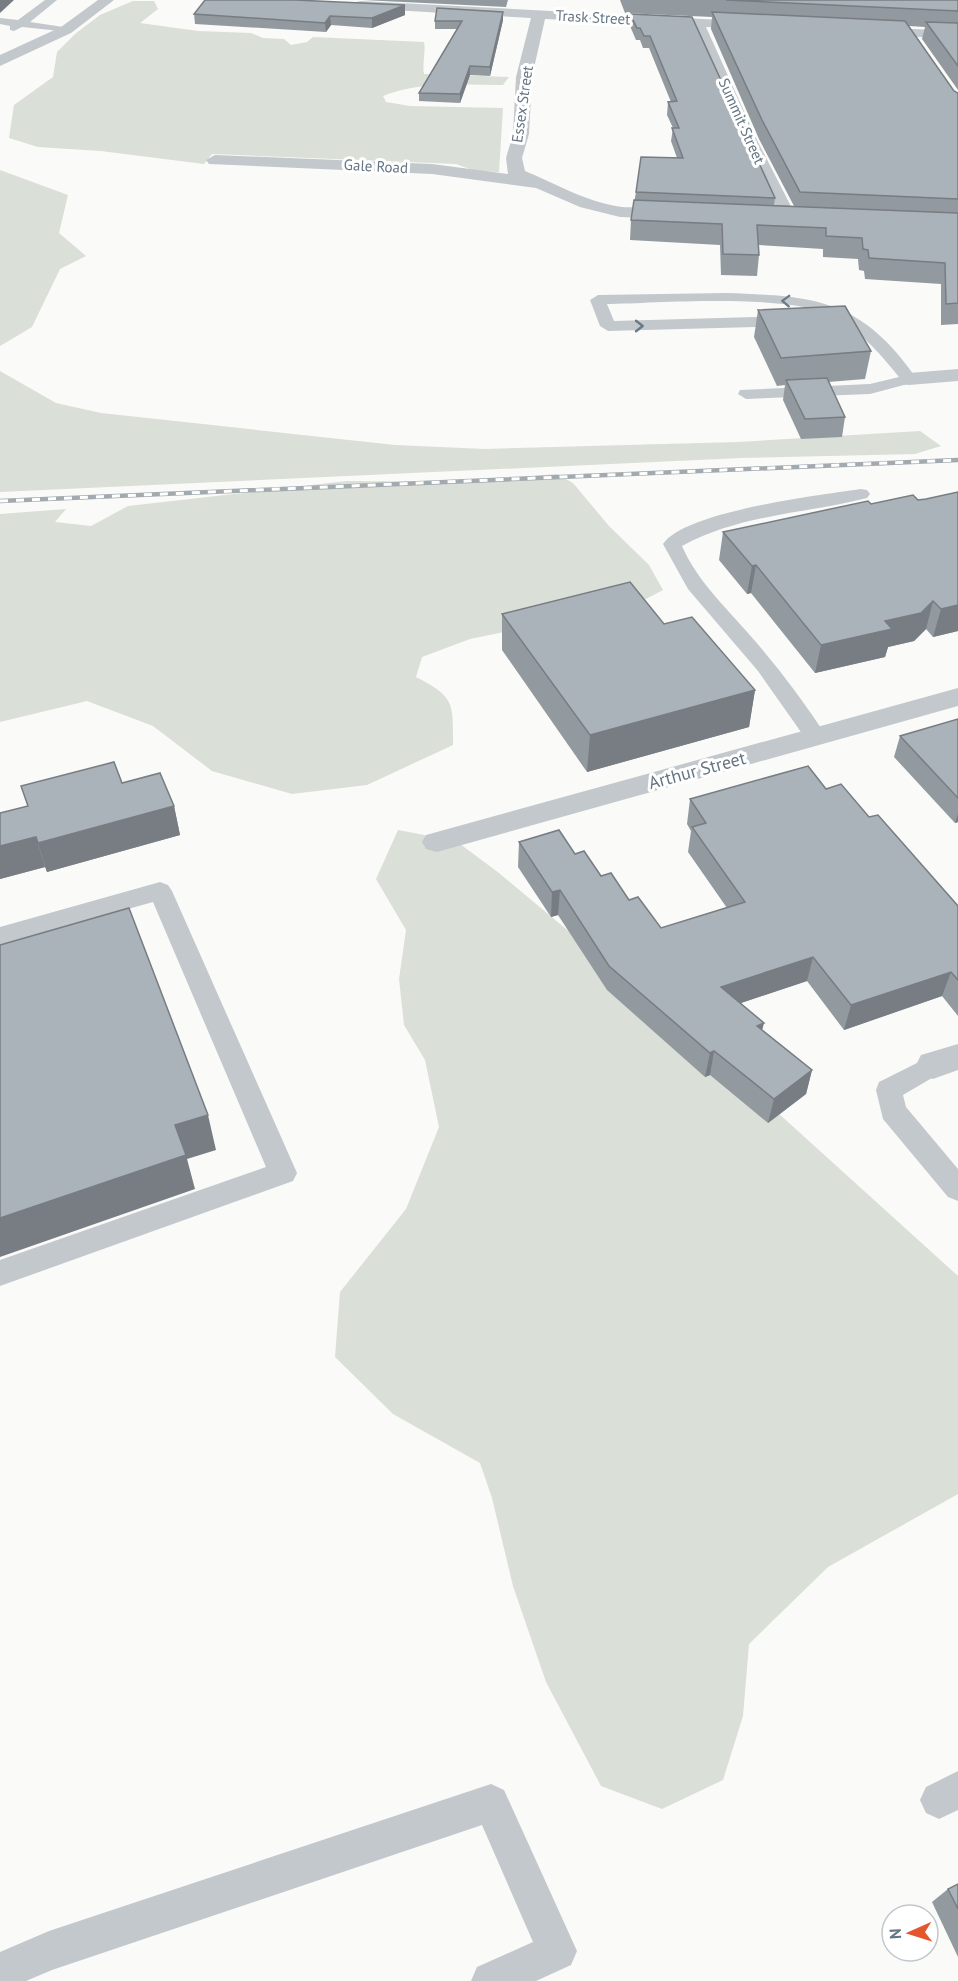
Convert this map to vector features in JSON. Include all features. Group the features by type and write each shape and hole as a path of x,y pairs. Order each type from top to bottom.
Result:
{"street":[{"path":"0,61 66,30 107,0"},
{"path":"608,18 614,0"},
{"name":"Trask Street","path":"343,5 767,26"},
{"name":"Essex Street","path":"535,183 517,174 514,158 521,134 524,77 539,14"},
{"name":"Summit Street","path":"697,22 749,140 789,220"},
{"path":"861,30 911,39 958,35"},
{"name":"Gale Road","path":"215,160 432,169 535,183"},
{"path":"535,183 620,212 694,216"},
{"path":"765,219 808,220"},
{"path":"909,379 958,375"},
{"name":"Arthur Street","path":"437,842 958,697"}],"lane":[{"path":"2,33 21,24 51,0"},
{"path":"0,21 66,30"},
{"path":"746,394 870,389 909,379 898,364 842,314 804,302 709,298 598,300 608,326 822,320 842,314"},
{"path":"816,736 777,682 697,584 676,556 672,544 691,532 755,513 861,494"},
{"path":"0,936 160,891 283,1173 0,1273"},
{"path":"946,1061 889,1090 893,1111 958,1189"},
{"path":"0,1972 49,1951 490,1803 557,1951 491,1981"}],"shaded area":[{"path":"133,1 154,1 158,9 140,23 198,31 251,33 263,38 284,39 291,45 307,42 313,37 424,42 424,74 509,77 503,85 427,86 383,96 386,102 410,106 503,108 499,172 475,171 456,164 212,154 204,164 101,151 38,147 9,138 14,105 53,77 57,52 75,34 100,15"},
{"path":"0,170 68,195 59,233 86,256 60,269 32,327 0,346"},
{"path":"0,371 56,403 101,413 395,445 485,449 738,442 920,431 941,446 915,454 741,458 0,492"},
{"path":"557,474 573,483 609,526 649,565 663,590 610,618 523,628 470,639 422,657 416,677 438,690 449,703 453,719 453,745 367,785 292,794 212,771 153,726 87,701 0,722 0,514 66,509 55,522 91,526 128,506 347,481 460,482"},
{"path":"398,830 456,841 499,873 682,1026 958,1276 958,1494 828,1567 749,1644 743,1716 723,1780 662,1809 601,1786 546,1682 513,1586 492,1498 480,1463 393,1414 335,1357 340,1292 406,1209 439,1127 425,1060 404,1025 399,979 406,930 376,879"}],"building":[{"path":"205,0 295,0 405,5 372,18 330,16 325,23 194,14"},
{"path":"726,0 958,0 958,11"},
{"path":"437,8 503,12 490,67 470,66 460,94 419,93 462,21 435,21"},
{"path":"712,12 905,21 954,91 958,93 958,199 800,192 762,120"},
{"path":"630,14 692,17 775,198 636,192 641,157 683,158 672,128 679,128 668,102 677,101 650,36 644,36"},
{"path":"926,22 958,23 958,66"},
{"path":"634,200 958,213 958,303 946,304 945,263 869,258 868,250 863,249 862,238 826,236 826,228 757,225 759,255 723,254 722,224 631,220"},
{"path":"845,306 871,351 781,358 758,310"},
{"path":"827,378 845,417 805,419 786,380"},
{"path":"958,492 958,605 941,609 933,601 921,613 885,621 892,629 821,645 756,565 752,566 723,532 868,501 871,504 913,495 918,500"},
{"path":"630,582 664,624 692,617 755,690 590,735 502,614"},
{"path":"958,719 958,798 900,736"},
{"path":"114,762 122,783 160,773 174,806 38,843 36,837 0,846 0,813 28,806 21,786"},
{"path":"808,766 826,789 841,784 869,817 878,815 958,906 958,980 951,972 851,1005 813,957 721,987 764,1023 757,1026 812,1070 774,1099 714,1051 710,1053 609,966 560,890 552,892 519,842 559,830 575,854 584,851 601,876 611,873 629,900 638,897 661,928 745,902 692,827 706,823 690,799"},
{"path":"129,908 208,1115 175,1125 186,1155 0,1218 0,945"},
{"path":"958,1884 958,1909 948,1889"}],"railway":[{"path":"0,501 958,460"}]}
